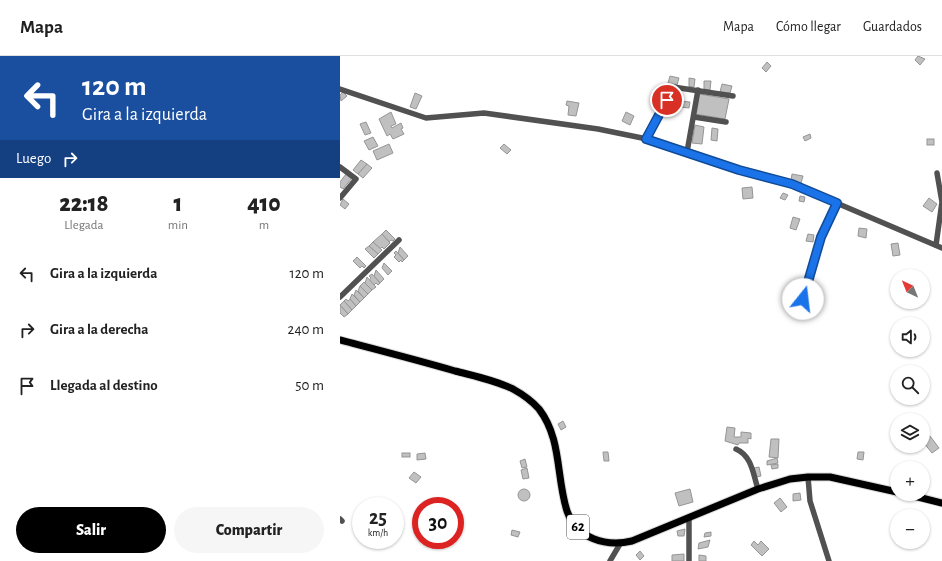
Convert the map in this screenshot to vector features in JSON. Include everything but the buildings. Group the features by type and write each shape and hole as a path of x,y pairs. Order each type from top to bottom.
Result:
{"main road":[{"name":"62","path":"340,340 493,381 524,396 538,408 551,430 568,512 579,528 592,539 606,544 620,544 632,541 758,489 790,479 830,477 890,490"},
{"path":"930,500 942,503"}],"street":[{"path":"646,139 673,87 733,96"},
{"path":"340,89 426,118 484,113 598,129 646,139 739,170 792,184 942,248"},
{"path":"687,152 698,90"},
{"path":"694,117 726,122"},
{"path":"340,167 356,179 340,198"},
{"path":"936,245 942,202 937,173"},
{"path":"803,299 821,237 837,203"},
{"path":"340,297 399,240"},
{"path":"736,449 744,453 748,458 758,489"},
{"path":"808,477 810,501 829,561"},
{"path":"689,518 689,561"},
{"path":"610,561 620,544"}],"route":[{"path":"667,100 646,139 739,170 792,184 837,203 821,237 803,299"}]}
